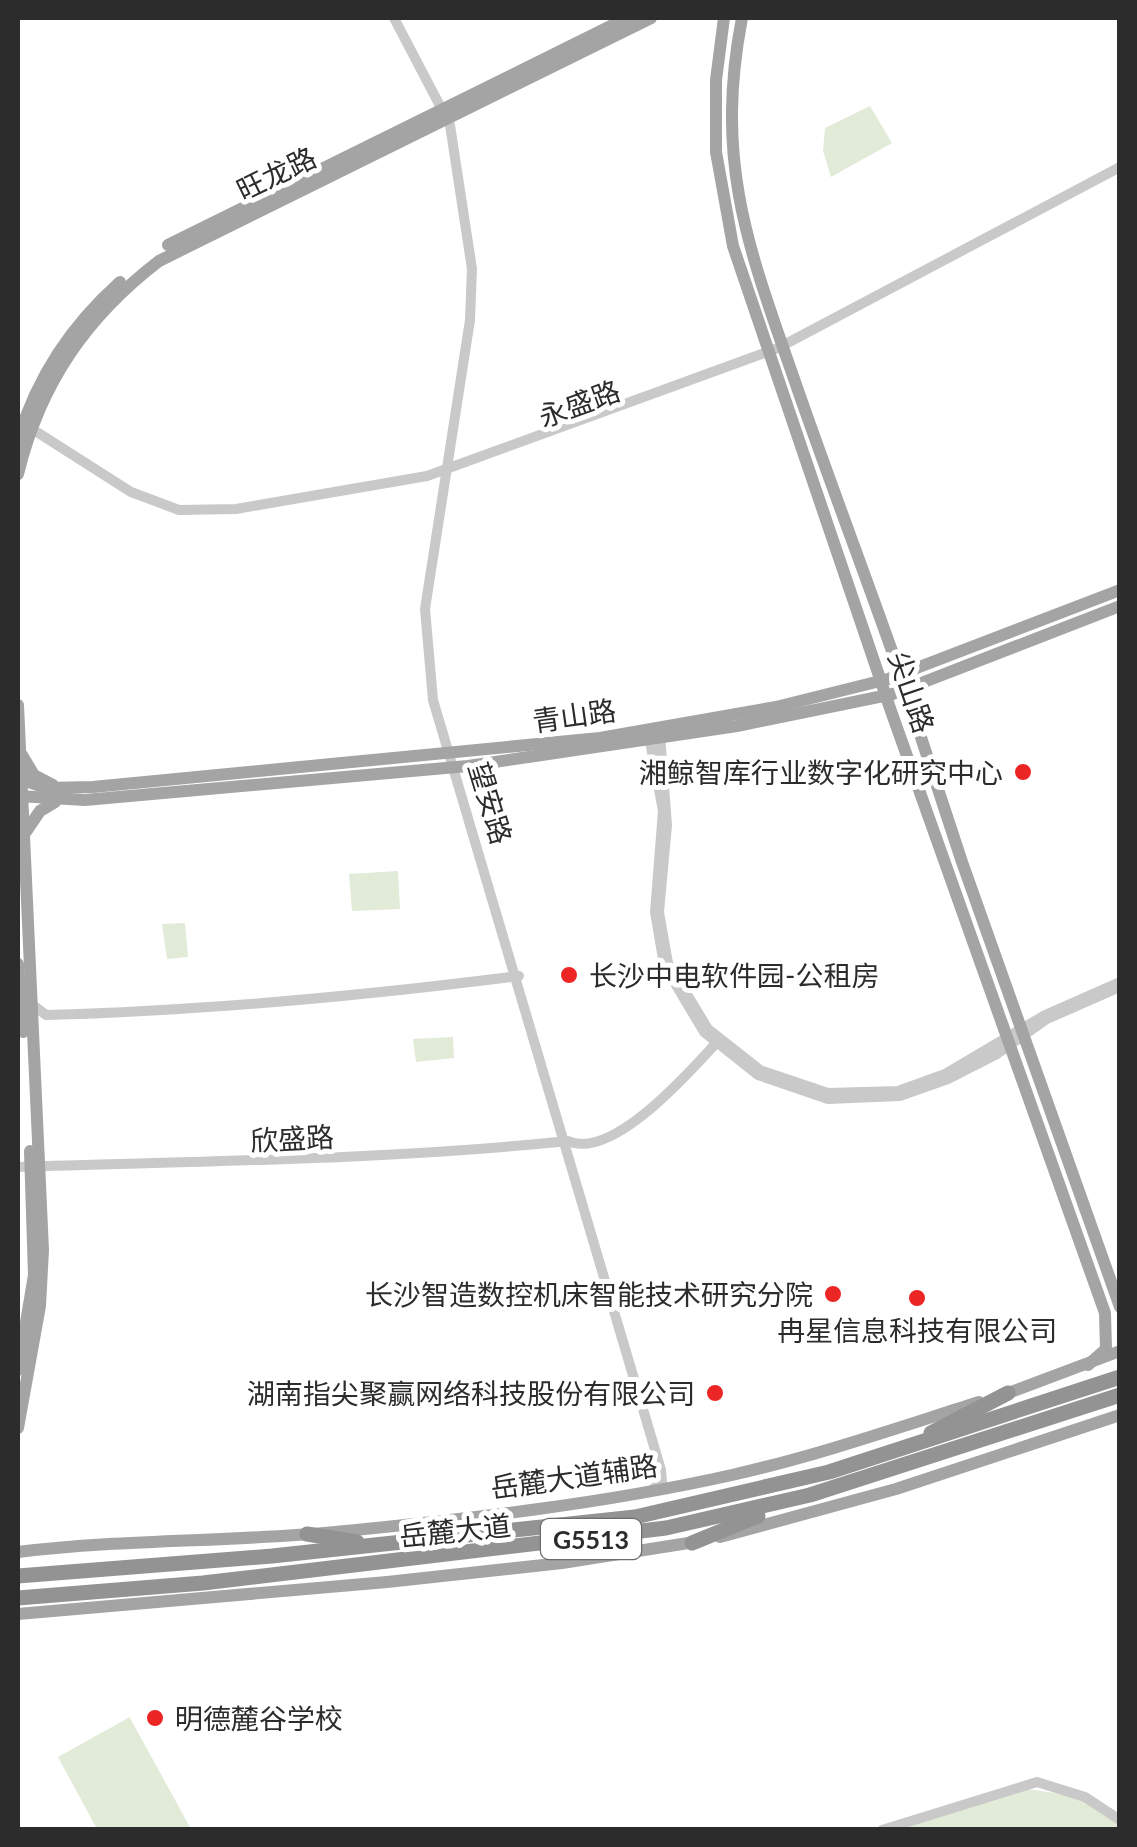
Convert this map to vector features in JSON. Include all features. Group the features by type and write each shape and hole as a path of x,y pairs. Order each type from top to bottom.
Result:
{"highway":[{"name":"岳麓大道","path":"18,1576 381,1545 635,1517 778,1486 1120,1377"},
{"path":"892,1452 1008,1393"},
{"name":"岳麓大道","path":"18,1598 203,1583 666,1528 810,1495 1120,1395"},
{"path":"692,1543 810,1495"},
{"path":"307,1534 381,1545"}],"main road":[{"name":"旺龙路","path":"447,112 627,18"},
{"name":"旺龙路","path":"18,474 22,428 62,344 90,310 145,261 195,230 651,18"},
{"name":"尖山路","path":"724,18 715,105 717,167 733,246 884,688 1120,1307"},
{"name":"尖山路","path":"742,18 729,118 734,172 750,253 892,652 904,673 911,707 1105,1313 1106,1348 1088,1365"},
{"name":"青山路","path":"884,688 904,673 1120,590"},
{"name":"青山路","path":"19,797 61,801 452,761 654,735 776,707 884,688 909,688 1120,606"},
{"path":"18,704 32,1032 29,1165 42,1290 18,1428"},
{"path":"20,749 41,781 70,788"},
{"name":"青山路","path":"19,779 36,787 70,788 452,761"},
{"path":"23,846 33,818 61,801"},
{"path":"18,964 34,1276 18,1370"},
{"name":"岳麓大道辅路","path":"18,1552 89,1543 307,1534 650,1492 783,1462 1008,1393 1120,1352"},
{"path":"18,1616 387,1582 692,1543 847,1504 1120,1416"}],"street":[{"name":"望安路","path":"394,18 447,112 472,269 470,320 430,609 432,670 452,761 666,1468 671,1478 687,1484"},
{"name":"永盛路","path":"22,428 129,496 179,514 236,513 391,488 449,471 783,348 1120,169"},
{"path":"654,735 663,811 655,896 660,949 680,997 715,1040 776,1077 851,1095 922,1084 1120,985"},
{"path":"30,998 36,1010 46,1016 182,1012 518,978"},
{"path":"32,1032 36,1022 46,1019 222,1012 315,998 518,978"},
{"name":"欣盛路","path":"29,1165 147,1160 266,1163 566,1139 582,1144 637,1121 715,1040"},
{"name":"望安路","path":"566,1139 663,1475 650,1492"},
{"path":"882,1830 1037,1782 1085,1797 1120,1820"}],"green space":[{"path":"870,106 892,143 831,177 823,151 825,128"},
{"path":"398,871 400,909 352,911 349,874"},
{"path":"185,923 188,957 167,959 162,924"},
{"path":"453,1037 454,1058 416,1062 413,1039"},
{"path":"130,1717 191,1829 97,1829 58,1757"},
{"path":"1019,1788 1085,1797 1119,1817 1119,1829 881,1830"}],"place":[{"name":"湘鲸智库行业数字化研究中心","path":"1023,772"},
{"name":"长沙中电软件园-公租房","path":"569,975"},
{"name":"长沙智造数控机床智能技术研究分院","path":"833,1294"},
{"name":"冉星信息科技有限公司","path":"917,1298"},
{"name":"湖南指尖聚赢网络科技股份有限公司","path":"715,1393"},
{"name":"明德麓谷学校","path":"155,1718"}]}
